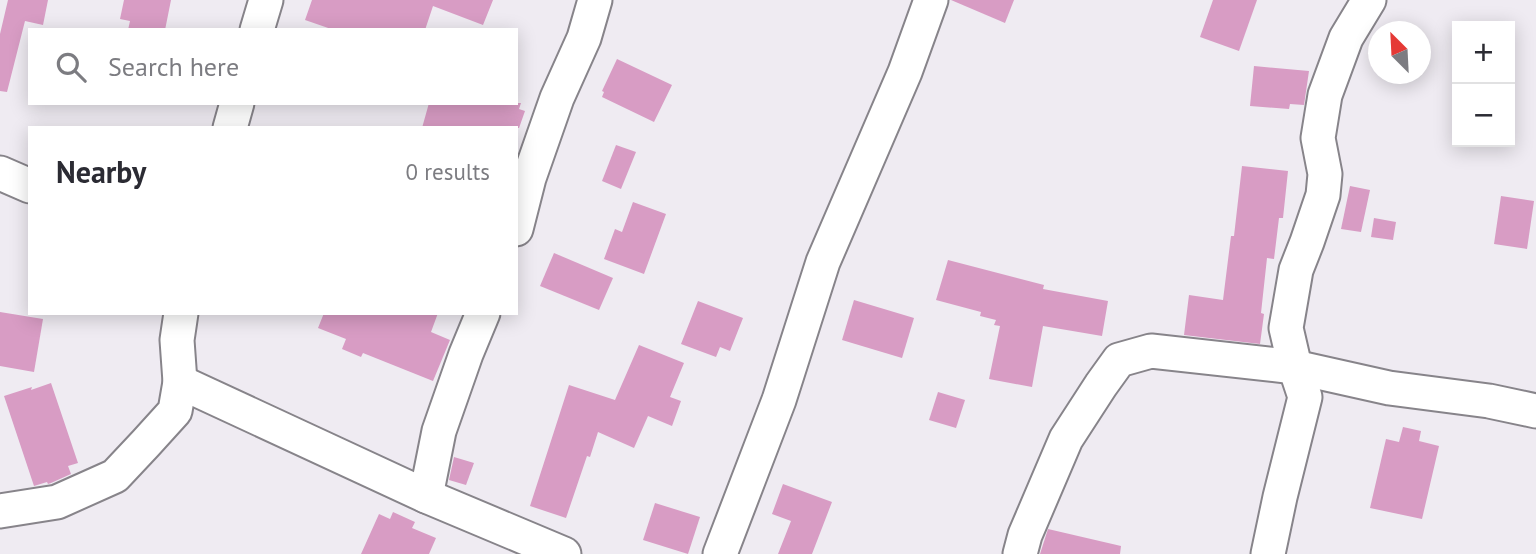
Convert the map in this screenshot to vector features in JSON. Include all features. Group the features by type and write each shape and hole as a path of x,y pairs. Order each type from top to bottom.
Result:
{"street":[{"path":"258,28 266,0"},
{"path":"518,224 529,178 557,98 584,37 595,0"},
{"path":"720,554 779,400 823,262 905,72 931,0"},
{"path":"1268,554 1305,397 1286,328 1296,270 1323,195 1325,174 1318,138 1325,95 1346,38 1368,0"},
{"path":"231,126 236,105"},
{"path":"0,173 28,185"},
{"path":"0,511 57,502 115,476 175,411 180,382 177,340 181,315"},
{"path":"426,496 439,431 482,315"},
{"path":"1020,554 1025,535 1066,439 1119,360 1151,351 1295,367 1389,388 1489,401 1536,411"},
{"path":"180,382 426,496 564,554"}],"building":[{"path":"8,0 48,0 43,25 25,21 7,92 0,91 0,34"},
{"path":"124,0 171,0 165,28 128,28 130,21 120,19"},
{"path":"312,0 493,0 483,25 433,6 426,28 328,28 305,20"},
{"path":"951,0 1014,0 1005,23"},
{"path":"1213,0 1257,0 1239,51 1200,37"},
{"path":"617,59 672,85 654,122 602,97 602,91"},
{"path":"1254,66 1309,71 1304,105 1290,104 1289,109 1250,106"},
{"path":"521,103 519,109 525,111 519,128 423,126 428,105"},
{"path":"616,145 636,152 621,189 602,181"},
{"path":"1242,166 1288,171 1283,218 1279,218 1274,259 1267,258 1260,344 1184,335 1189,295 1223,300"},
{"path":"1350,186 1370,190 1361,232 1341,229"},
{"path":"1501,196 1534,201 1527,249 1494,244"},
{"path":"633,202 666,214 644,274 604,259 615,229 622,232"},
{"path":"1374,218 1396,222 1393,240 1371,237"},
{"path":"554,253 613,278 599,310 540,286"},
{"path":"948,260 1044,285 1043,289 1108,301 1102,336 1043,326 1032,387 989,379 1000,326 994,325 996,320 980,316 981,312 936,300"},
{"path":"854,300 914,318 902,358 842,340"},
{"path":"698,301 743,318 730,351 720,347 716,357 681,344"},
{"path":"0,312 43,319 34,372 0,366"},
{"path":"323,315 437,315 431,332 450,340 433,381 363,353 361,357 342,349 346,339 318,328"},
{"path":"639,345 684,363 670,397 681,401 672,426 648,416 634,448 598,432 566,518 530,506 569,385 615,400"},
{"path":"51,383 78,463 68,466 71,474 48,484 47,482 34,486 4,396"},
{"path":"938,392 965,400 956,428 929,420"},
{"path":"1403,427 1421,431 1419,441 1439,446 1422,519 1370,508 1386,439 1399,442"},
{"path":"454,457 474,463 466,485 449,480"},
{"path":"783,484 832,502 812,554 778,554 791,521 772,514"},
{"path":"655,503 700,517 688,554 643,540"},
{"path":"393,512 415,522 412,528 436,538 429,554 361,554 379,514 390,519"},
{"path":"1048,529 1121,546 1120,554 1040,554"}]}
